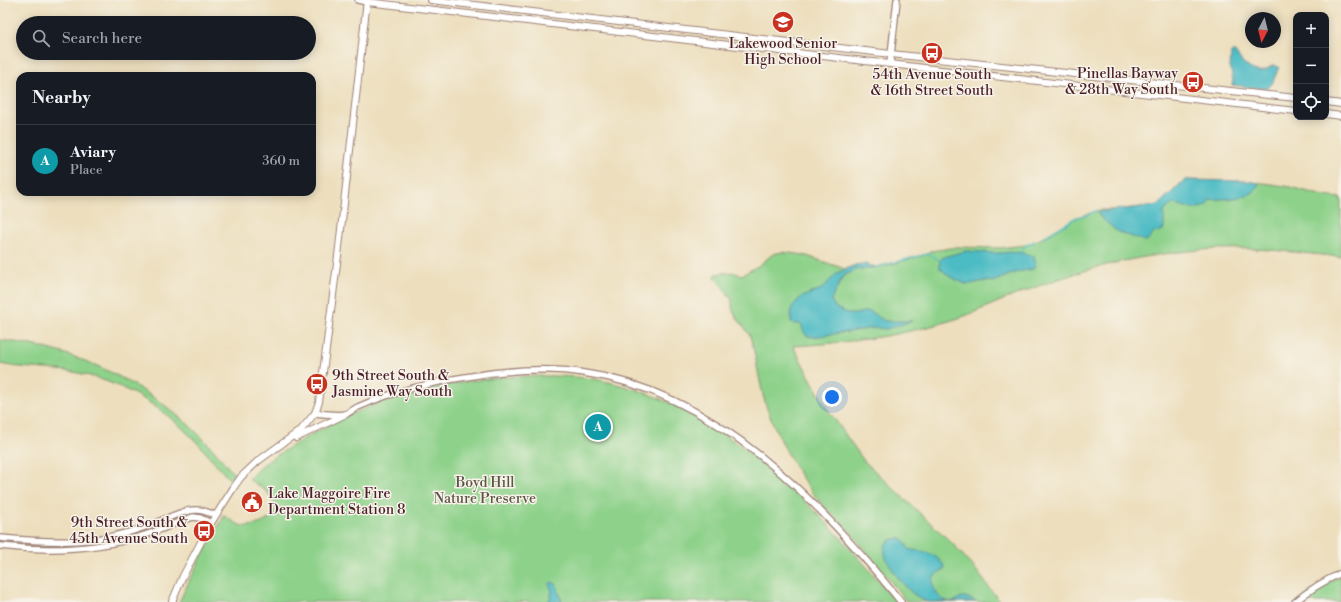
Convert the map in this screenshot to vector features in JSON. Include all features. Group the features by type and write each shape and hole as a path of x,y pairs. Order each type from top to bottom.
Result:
{"main road":[{"path":"431,0 891,54 1293,98"},
{"path":"172,602 183,576 215,515 241,477 258,461 301,430 316,413 319,402 336,272 367,1 1293,111"},
{"path":"1329,102 1341,104"},
{"path":"1329,114 1341,116"},
{"path":"285,442 346,414"}],"street":[{"path":"358,0 367,1"},
{"path":"890,64 897,0"},
{"path":"316,413 346,414 385,397 414,388 463,377 508,371 555,370 584,373 611,378 653,391 688,407 722,427 758,455 809,500 832,523 860,553 901,602"},
{"path":"0,538 43,542 79,542 117,536 190,510 202,510 215,515"},
{"path":"0,546 42,550 101,546 145,535 193,517 200,518 211,523"},
{"path":"1295,602 1307,591 1341,573"}],"green space":[{"path":"1185,180 1264,183 1291,187 1323,196 1341,198 1341,257 1257,249 1220,249 1146,257 1087,270 1041,285 962,317 921,329 836,343 793,346 826,407 864,461 953,544 976,570 1000,602 907,602 853,535 819,501 791,459 769,414 761,387 750,337 736,317 732,307 732,300 715,277 716,274 732,272 742,275 758,266 773,254 782,252 804,255 845,269 864,264 876,267 889,265 927,254 931,251 958,247 999,248 1026,245 1045,237 1077,217 1101,210 1116,210 1158,205"},
{"path":"0,340 27,344 79,358 127,381 171,410 192,428 223,461 233,473 234,477 231,480 229,479 182,428 152,404 114,384 87,375 73,372 0,364"},
{"name":"Boyd Hill Nature Preserve","path":"522,376 579,377 602,380 655,397 696,417 734,441 771,470 805,501 868,568 896,602 562,602 556,584 549,602 179,602 204,551 224,516 244,526 261,523 271,517 276,507 274,501 270,495 249,479 258,469 274,457 310,435 347,416 406,394 455,383"},
{"path":"1341,576 1341,602 1298,602 1309,593"}],"water":[{"path":"1231,52 1235,52 1246,66 1254,70 1263,71 1274,65 1279,67 1272,84 1266,89 1232,85 1233,80 1230,67"},
{"path":"1185,180 1248,181 1258,183 1259,186 1250,194 1237,198 1209,200 1208,205 1194,209 1175,204 1170,206 1164,212 1163,230 1154,233 1148,240 1145,241 1118,232 1099,216 1098,212 1158,205"},
{"path":"966,251 1025,253 1034,257 1036,265 1033,269 1014,273 993,282 985,281 966,284 950,277 939,267 940,261 943,257"},
{"path":"864,264 876,267 858,269 843,276 831,300 836,308 850,314 866,311 871,312 885,321 912,321 887,329 875,328 813,337 806,335 801,324 794,324 791,322 791,309 802,297 823,288 839,272 856,265"},
{"path":"898,538 903,539 909,549 928,553 941,561 945,567 944,570 934,576 934,588 941,598 953,602 927,602 919,598 904,585 890,566 886,559 885,552 885,546 889,541"},
{"path":"552,582 556,584 562,602 549,602 552,591 549,584"},
{"path":"964,597 976,602 953,602"}],"waterway":[{"path":"1042,238 1077,217 1087,215 1098,210"},
{"path":"1020,252 1026,245 1035,241"},
{"path":"876,267 927,254 940,261"}],"place":[{"name":"Lakewood Senior High School","path":"783,22"},
{"name":"54th Avenue South & 16th Street South","path":"932,53"},
{"name":"Pinellas Bayway & 28th Way South","path":"1193,82"},
{"name":"9th Street South & Jasmine Way South","path":"317,384"},
{"name":"Aviary","path":"598,427"},
{"name":"Lake Maggoire Fire Department Station 8","path":"252,502"},
{"name":"9th Street South & 45th Avenue South","path":"204,531"}]}
